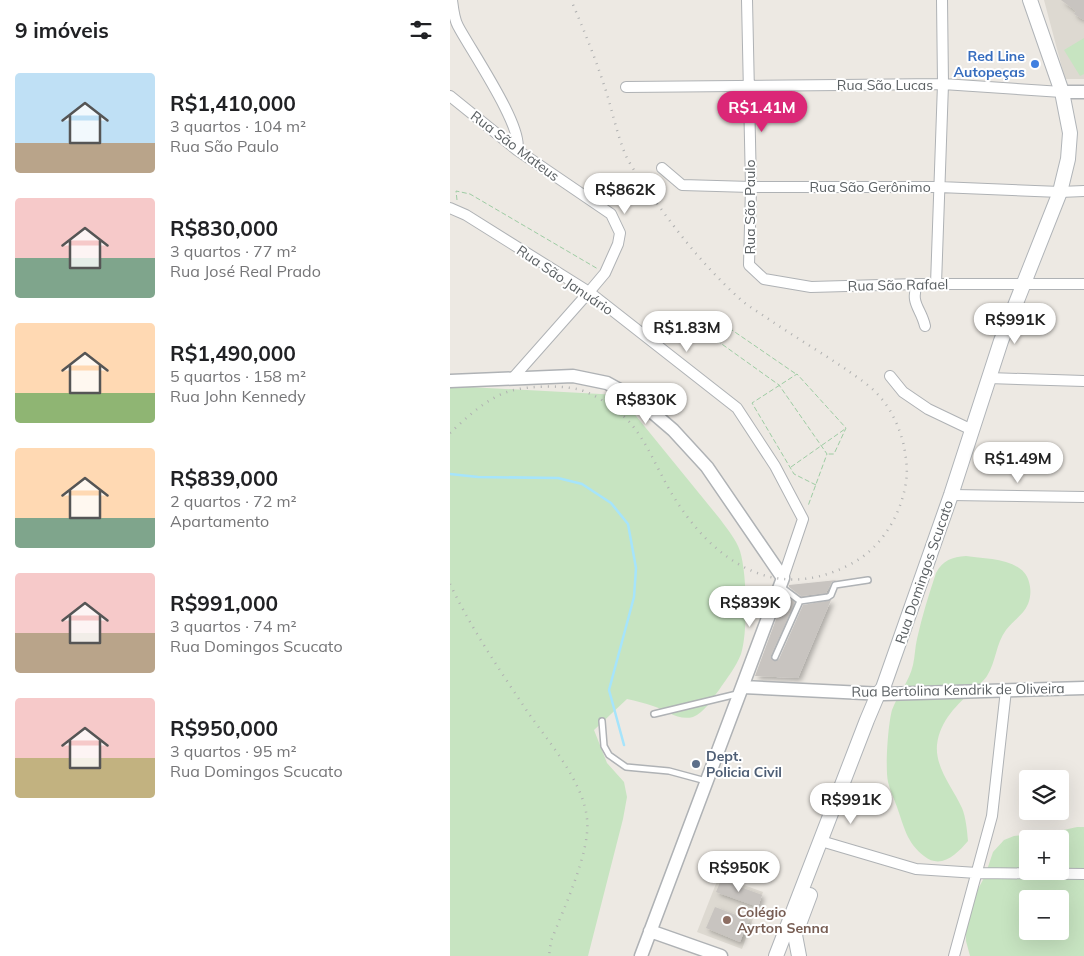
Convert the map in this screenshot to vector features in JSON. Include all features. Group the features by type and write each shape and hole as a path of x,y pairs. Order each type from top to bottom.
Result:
{"main road":[{"name":"Rua Domingos Scucato","path":"776,956 825,842 882,692 951,495 1001,341 1060,192 1068,159 1070,133 1062,92 1030,0"},
{"name":"Rua Domingos Scucato","path":"799,956 795,935 825,842"}],"street":[{"path":"452,0 457,24 476,54 512,123 519,145 517,150"},
{"name":"Rua São Paulo","path":"747,0 751,187 749,265"},
{"path":"936,284 943,84 942,0"},
{"name":"Rua São Lucas","path":"626,87 943,84 1084,92"},
{"name":"Rua São Mateus","path":"450,96 517,150 611,214 620,233 618,244 605,273 512,379"},
{"name":"Rua São Gerônimo","path":"662,168 682,185 939,187 1060,192 1084,191"},
{"name":"Rua São Januário","path":"450,208 466,214 589,292 737,408 774,466 803,519"},
{"name":"Rua São Rafael","path":"749,265 764,279 811,287 917,284 1084,284"},
{"path":"917,284 914,292 914,302 925,326"},
{"path":"450,381 573,376 606,383 638,400 673,430 707,467 741,515 781,582"},
{"path":"890,376 903,392 928,409 972,430"},
{"path":"988,378 1084,381"},
{"path":"951,495 1084,497"},
{"path":"641,956 742,690 803,519"},
{"name":"Rua Bertolina Kendrik de Oliveira","path":"742,690 882,692 1084,688"},
{"path":"954,956 992,816 1006,690"},
{"path":"825,842 916,870 977,873 1084,874"},
{"path":"650,931 721,956"}],"lane":[{"path":"800,601 831,596 836,585 868,580"},
{"path":"781,582 800,601"},
{"path":"776,657 800,601"},
{"path":"654,714 742,690"},
{"path":"602,721 604,746 609,755 626,767 669,771 707,781"}],"path":[{"path":"466,214 456,199 456,191 470,194 605,273"},
{"path":"686,336 713,317 797,374 846,428"},
{"path":"698,327 779,385 827,454 803,519"},
{"path":"797,374 752,403 794,474 816,485"},
{"path":"790,468 846,428"},
{"path":"827,454 834,454 846,428"}],"shaded area":[{"path":"1044,0 1084,0 1084,79 1065,79"},
{"name":"Colégio Ayrton Senna","path":"719,876 763,892 742,949 697,932"}],"green space":[{"path":"1084,38 1084,74 1080,76 1064,50"},
{"path":"450,386 619,395 720,519 734,538 740,551 744,573 746,618 741,654 734,668 708,705 693,717 682,718 650,705 627,699 594,730 607,763 624,782 627,797 588,956 450,956"},
{"path":"966,556 1003,561 1019,568 1029,582 1030,596 1024,611 1003,635 987,676 950,714 939,736 937,753 939,762 945,778 962,808 968,841 948,859 937,861 930,860 918,851 904,828 888,782 888,735 892,710 914,662 916,642 936,573 948,560"},
{"path":"1084,827 1084,956 970,956 966,941 965,922 970,904 985,876 993,852 1004,840 1019,836 1019,880 1069,880 1069,830 1064,830"}],"building":[{"path":"1061,0 1084,0 1084,20 1074,14 1076,11"},
{"path":"837,580 832,582 826,593 801,596 789,587 789,585"},
{"path":"785,595 795,602 771,655 771,659 774,661 779,659 803,605 831,600 798,678 755,676"},
{"path":"721,880 762,895 758,907 716,892"},
{"path":"715,907 749,920 740,942 706,928"}],"waterway":[{"path":"450,474 478,477 558,478 582,484 611,503 628,524 636,568 634,597 609,690 624,745"}],"railway":[{"path":"450,433 485,403 510,391 534,387 552,387 577,389 591,394 614,409 632,425 672,494 705,538 725,555 747,568 770,577 795,580 821,576 860,559 887,531 894,519 903,495 907,473 904,446 895,420 884,402 873,389 860,379 740,299 717,277 685,240 636,174 623,148 598,68 571,0"},
{"path":"450,584 487,650 573,777 584,805 587,819 585,847 575,880 551,941 549,956"}],"place":[{"name":"Red Line Autopeças","path":"1035,64"},
{"name":"Dept. Policia Civil","path":"696,764"},
{"name":"Colégio Ayrton Senna","path":"727,920"}]}
